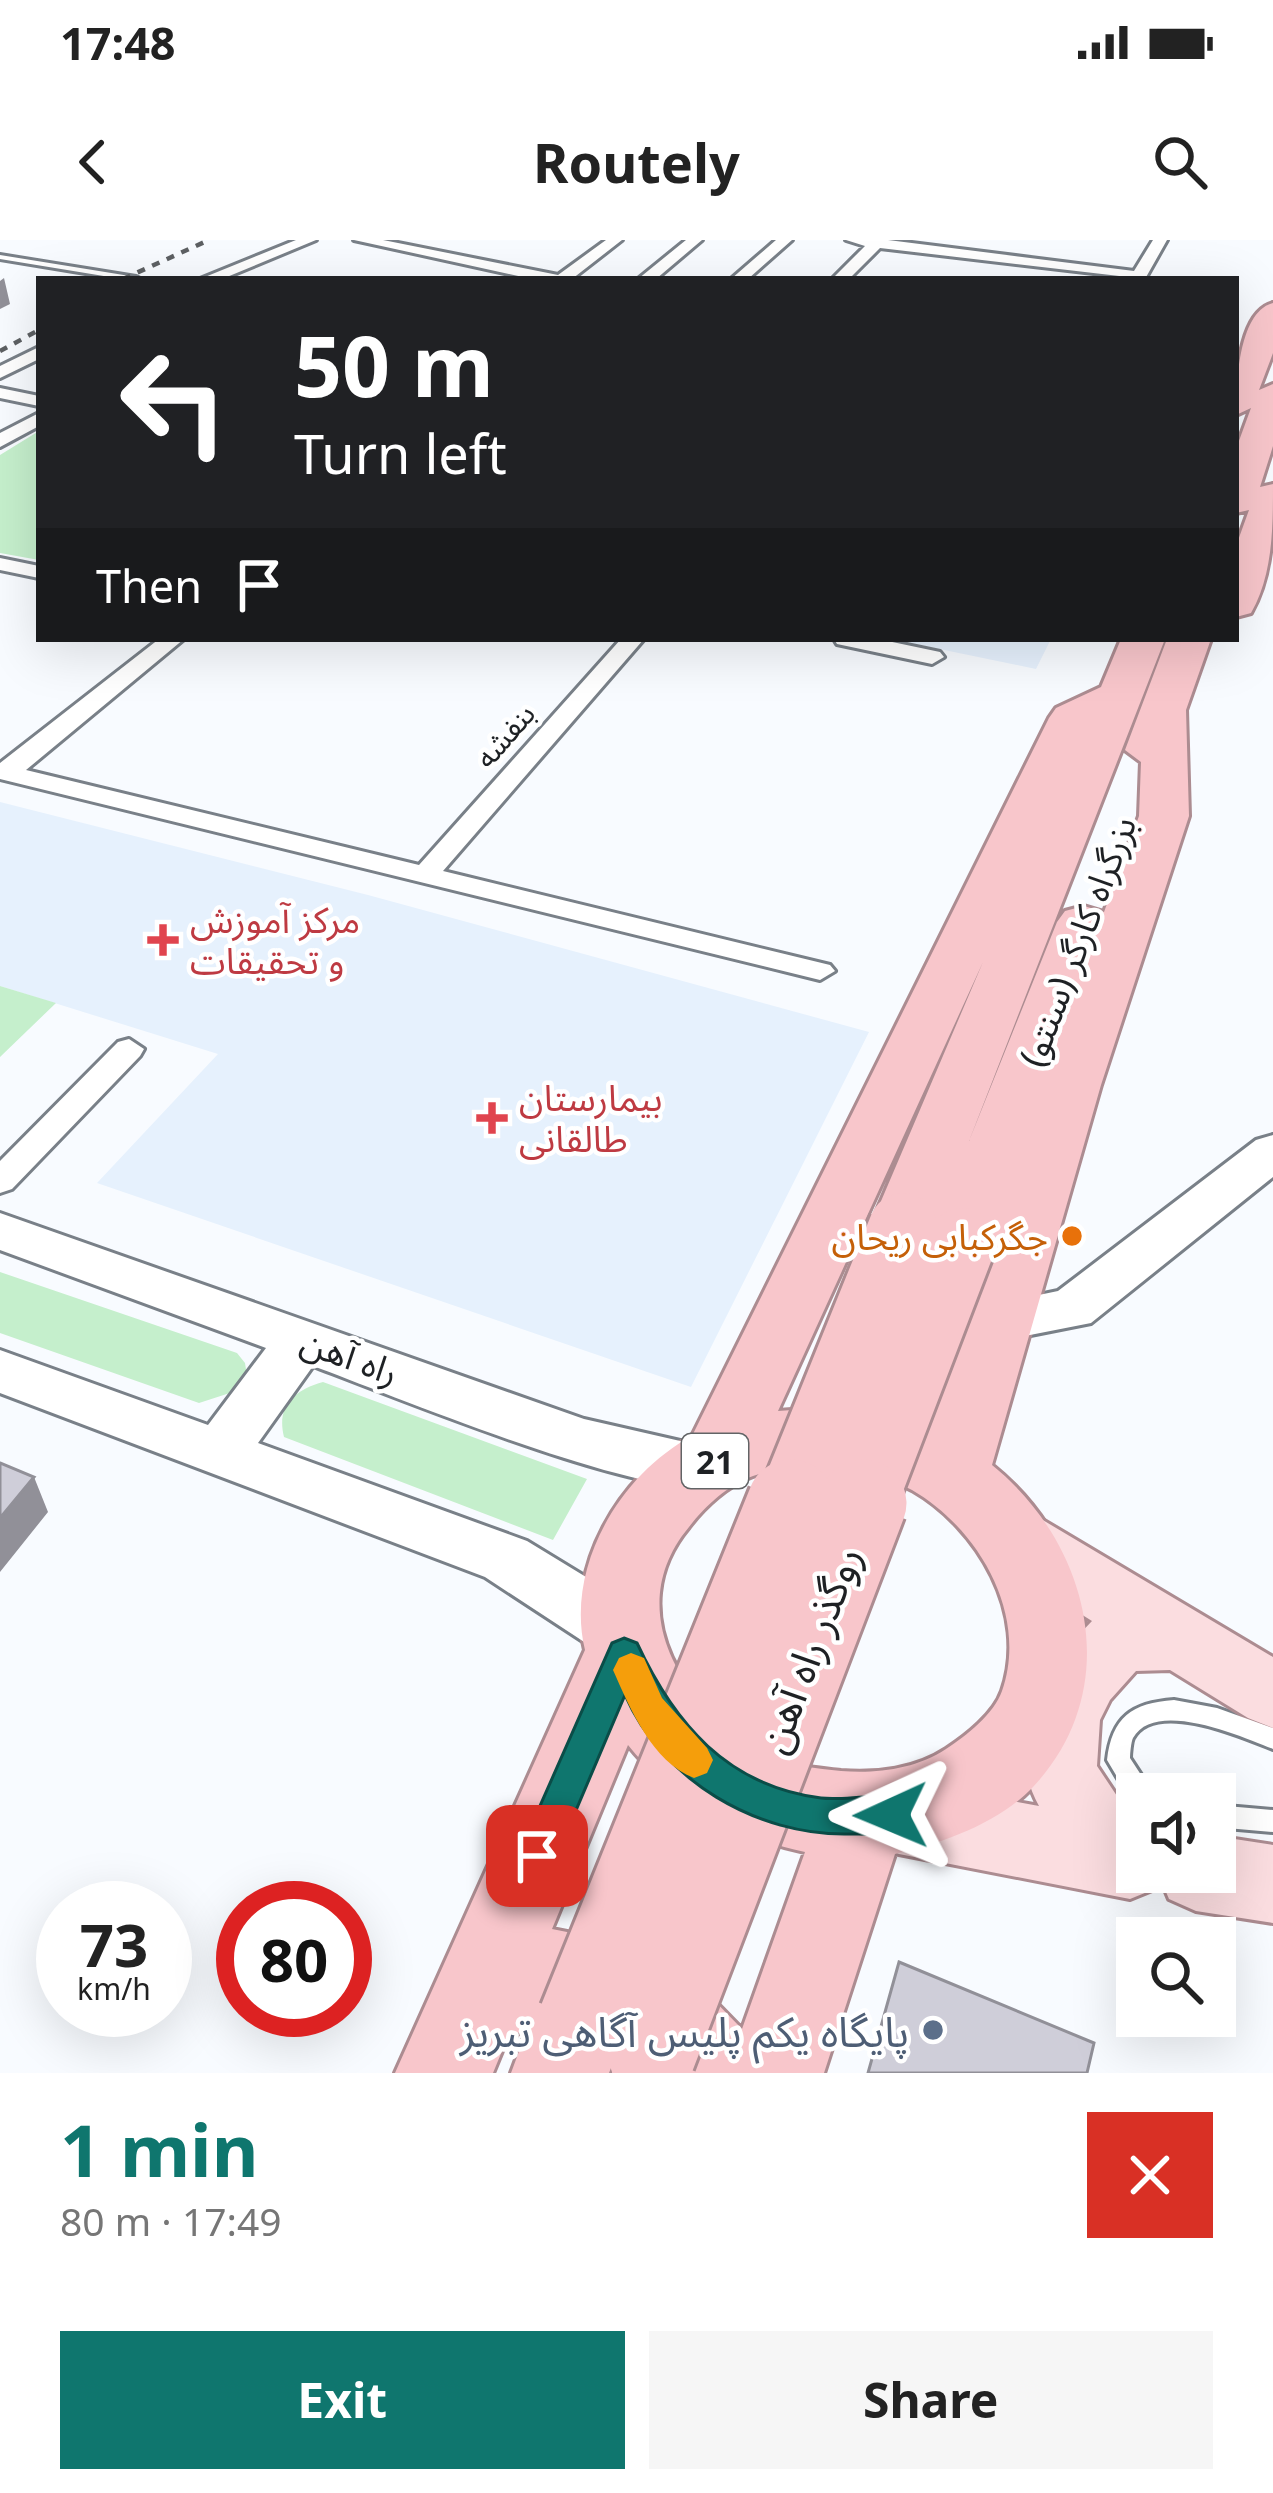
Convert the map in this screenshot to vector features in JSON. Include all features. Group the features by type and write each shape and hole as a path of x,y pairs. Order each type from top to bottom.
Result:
{"highway":[{"path":"1239,397 1273,312"},
{"path":"1239,493 1273,394"},
{"path":"1239,595 1273,496"},
{"name":"بزرگراه کارگر (سنتو)","path":"1143,642 1144,703"},
{"name":"بزرگراه کارگر (سنتو)","path":"933,1235 1144,703 1187,642"},
{"path":"711,1463 1072,718 1144,703 1164,816 1071,1085 951,1475"},
{"path":"824,1231 826,1256 856,1292 963,1326 1000,1321"},
{"name":"روگذر راه آهن","path":"631,2059 933,1235"},
{"name":"21","path":"834,1437 894,1449 951,1475 987,1504 1017,1539 1042,1592 1051,1649 1039,1706 1006,1756 955,1794 877,1815 820,1816 752,1797 693,1760 650,1710 624,1643 620,1593 636,1538 670,1492 711,1463 774,1440 834,1437"},
{"path":"456,2045 624,1643"},
{"path":"776,2073 877,1815"},
{"path":"456,2045 496,1986 529,1971 577,1981 670,2024 631,2059"}],"main road":[{"path":"1017,1539 1273,1695"},
{"path":"1116,1850 1060,1772 1064,1717 1085,1677 1119,1641 1177,1638"},
{"path":"877,1815 1116,1859"},
{"path":"1236,1878 1273,1884"}],"street":[{"path":"216,276 310,240"},
{"path":"361,240 543,276"},
{"path":"562,276 615,240"},
{"path":"650,276 695,240"},
{"path":"743,276 785,240"},
{"path":"854,240 966,261 1104,276"},
{"path":"966,261 983,240"},
{"path":"1139,276 1160,240"},
{"path":"843,276 878,242"},
{"path":"1054,273 1072,248"},
{"path":"1130,255 1150,258"},
{"path":"0,373 36,354"},
{"path":"0,393 36,400"},
{"path":"0,441 36,420"},
{"path":"0,564 36,571"},
{"path":"3,772 168,642"},
{"name":"بنفشه","path":"425,875 630,642"},
{"path":"860,642 932,657"},
{"path":"3,772 820,971"},
{"path":"0,1181 129,1049"},
{"path":"1000,1321 1072,1310 1273,1152"},
{"name":"راه آهن","path":"0,1231 582,1442 711,1463"},
{"path":"220,1451 303,1339"},
{"path":"0,1370 506,1559 624,1643"}],"lane":[{"path":"0,257 117,276"},
{"path":"1127,1773 1118,1760 1124,1732 1144,1715 1174,1709 1231,1722 1273,1739"},
{"path":"1236,1818 1273,1821"}],"shaded area":[{"path":"906,642 1050,642 1036,669"},
{"name":"بیمارستان طالقانی","path":"0,802 368,895 869,1032 691,1387 97,1183 218,1054 0,986"}],"green space":[{"path":"36,433 36,559 0,553 0,455"},
{"path":"0,986 56,1003 0,1057"},
{"path":"0,1272 237,1353 247,1376 236,1391 199,1403 0,1333"},
{"path":"323,1382 587,1479 553,1540 284,1437 283,1416 290,1400"}],"building":[{"path":"0,1463 34,1477 0,1518"},
{"path":"899,1962 1094,2043 1087,2073 868,2073"}],"railway":[{"path":"130,276 209,240"},
{"path":"0,351 36,332"}],"slow traffic":[{"path":"631,1670 650,1710 694,1760"}],"place":[{"name":"مرکز آموزش و تحقیقات","path":"163,940"},
{"name":"بیمارستان طالقانی","path":"492,1118"},
{"name":"جگرکبابی ریحان","path":"1072,1236"},
{"name":"پایگاه یکم پلیس آگاهی تبریز","path":"933,2030"}],"route":[{"path":"537,1856 624,1654 650,1710 693,1760 752,1797 820,1816 891,1815"}]}
